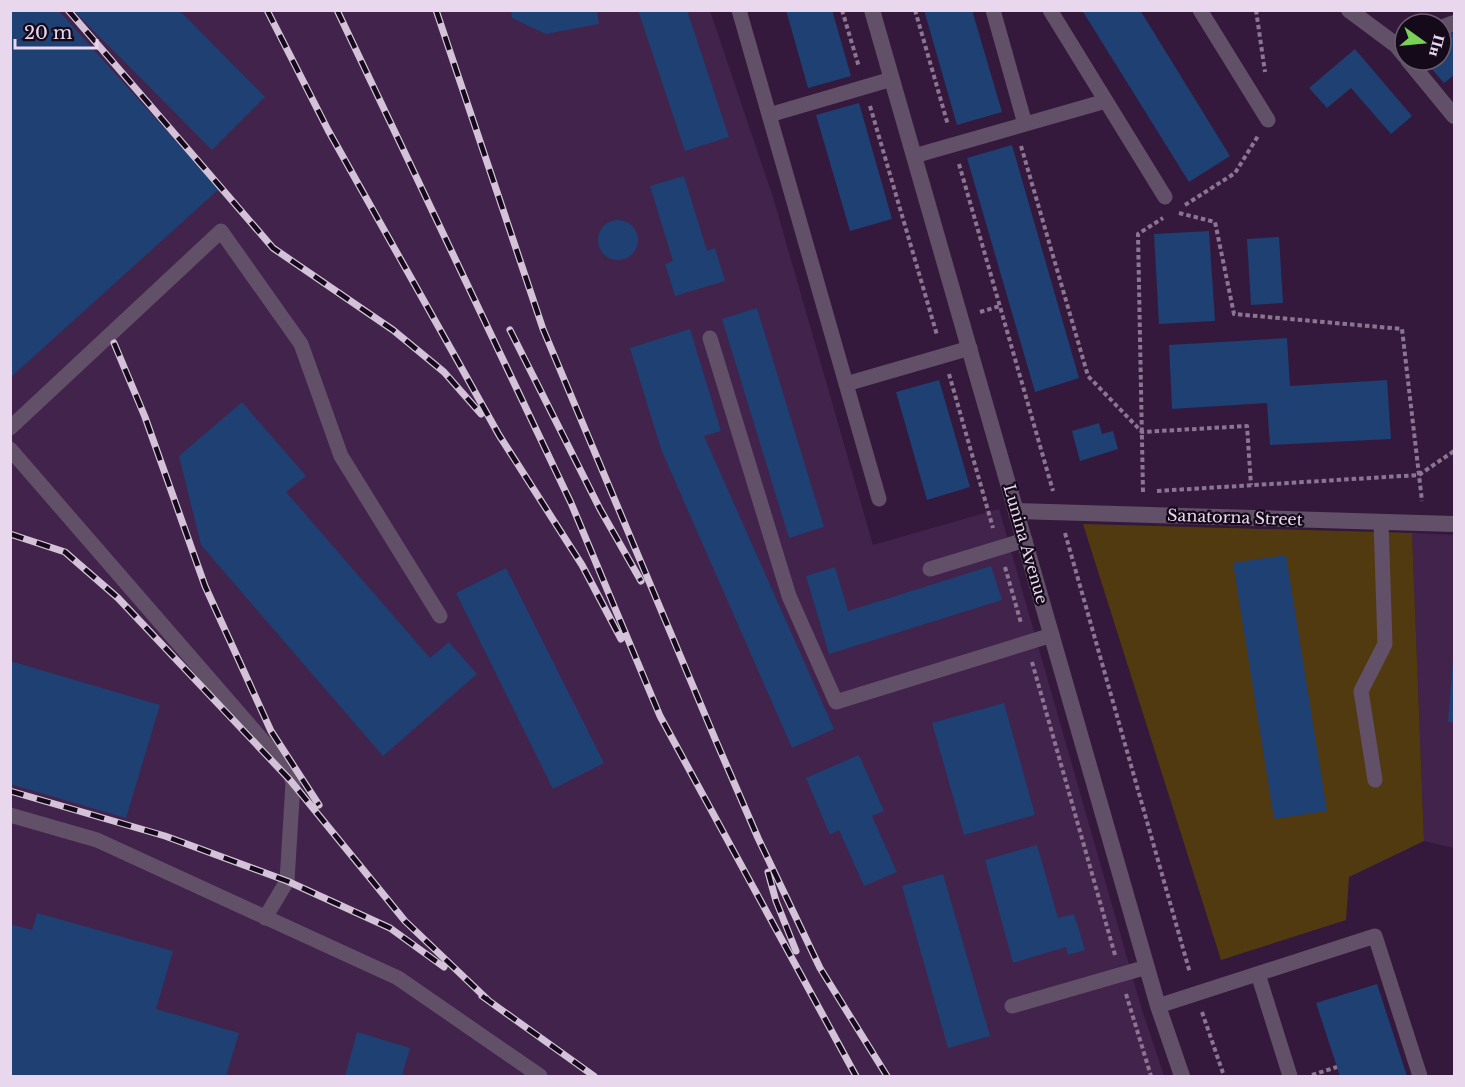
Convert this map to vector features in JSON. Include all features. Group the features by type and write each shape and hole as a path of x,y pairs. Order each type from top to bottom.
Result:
{"street":[{"name":"Lunina Avenue","path":"872,10 1158,1006 1182,1077"},
{"path":"1349,10 1393,42"},
{"path":"1418,72 1455,116"},
{"name":"Sanatorna Street","path":"1020,525 1059,512 1455,524"}],"lane":[{"path":"739,10 879,499"},
{"path":"993,10 1021,125"},
{"path":"1050,10 1165,197"},
{"path":"1200,10 1268,120"},
{"path":"769,115 892,79"},
{"path":"914,156 1106,101"},
{"path":"10,428 221,231 301,344 341,456 440,616"},
{"path":"710,338 789,596 836,702 1052,635"},
{"path":"846,384 970,348"},
{"path":"10,449 290,772 293,783 287,881 265,918"},
{"path":"1375,780 1361,691 1385,644 1381,522"},
{"path":"930,569 999,548 1020,525"},
{"path":"10,815 97,840 398,978 540,1077"},
{"path":"1158,1006 1376,936 1420,1077"},
{"path":"1012,1006 1147,967"},
{"path":"1257,974 1290,1077"}],"path":[{"path":"842,10 1151,1077"},
{"path":"915,10 1196,994 1224,1077"},
{"path":"1256,10 1266,78"},
{"path":"1197,197 1235,173 1268,120"},
{"path":"1021,125 1088,376 1142,432 1247,426 1251,485"},
{"path":"1174,212 1215,222 1234,314 1402,329 1424,523"},
{"path":"1138,234 1143,492"},
{"path":"1132,492 1419,475 1455,451"},
{"path":"1307,1077 1336,1067"}],"shaded area":[{"path":"10,11 710,11 773,197 873,545 999,509 1142,1010 1164,1076 11,1076"},
{"path":"1083,524 1412,533 1424,841 1349,877 1346,920 1221,960"},
{"path":"1412,533 1454,535 1454,848 1424,841"}],"building":[{"path":"10,10 58,10 219,189 10,378"},
{"path":"76,10 179,10 265,97 212,150 75,12"},
{"path":"511,10 597,10 599,24 546,34 512,18"},
{"path":"638,10 687,10 729,137 685,151"},
{"path":"786,10 832,10 851,76 808,88"},
{"path":"924,10 972,10 1002,112 957,125"},
{"path":"1082,10 1140,10 1230,156 1189,182"},
{"path":"1453,34 1454,75 1444,83 1434,72 1453,72"},
{"path":"1355,49 1412,116 1391,134 1351,88 1327,108 1309,88"},
{"path":"859,103 892,219 850,231 816,115"},
{"path":"1012,145 1079,378 1035,392 967,158"},
{"path":"684,176 707,251 715,248 725,281 675,296 665,264 673,261 650,186"},
{"path":"618,220 626,221 632,226 637,232 637,248 632,254 626,259 618,260 610,259 604,254 599,248 598,240 599,232 604,226 610,221"},
{"path":"1209,231 1215,321 1159,324 1154,234"},
{"path":"1279,237 1283,303 1251,305 1247,239"},
{"path":"757,308 824,527 789,538 722,319"},
{"path":"690,329 721,431 704,436 834,729 792,748 661,449 630,348"},
{"path":"1287,338 1290,386 1387,380 1391,439 1270,445 1267,403 1172,409 1169,345"},
{"path":"939,380 970,487 927,500 896,392"},
{"path":"242,402 306,476 286,492 430,658 449,642 477,674 383,756 201,545 179,456"},
{"path":"1099,423 1102,434 1113,431 1118,449 1080,461 1072,431"},
{"path":"1286,555 1327,811 1274,819 1233,563"},
{"path":"991,566 1002,600 829,654 806,576 835,567 848,611"},
{"path":"506,568 604,763 553,789 456,593"},
{"path":"1453,660 1454,722 1448,722"},
{"path":"10,661 160,705 126,818 10,784"},
{"path":"1004,703 1035,815 964,835 932,723"},
{"path":"859,755 884,811 872,816 897,872 864,886 839,830 830,835 806,778"},
{"path":"1037,845 1058,918 1074,914 1085,950 1068,955 1066,947 1013,963 985,860"},
{"path":"943,874 990,1036 948,1048 902,886"},
{"path":"37,913 173,951 156,1009 239,1033 226,1076 10,1076 10,924 32,930"},
{"path":"1377,984 1407,1076 1340,1076 1316,1003"},
{"path":"357,1032 410,1048 402,1076 345,1076"}],"railway":[{"path":"68,10 273,248 393,330 444,372 481,414"},
{"path":"267,10 328,130 499,435 582,565 621,639"},
{"path":"337,10 571,503 660,716 856,1076"},
{"path":"436,10 543,329 716,741 758,838 820,968 887,1076"},
{"path":"510,330 600,509 641,581"},
{"path":"114,343 145,417 205,586 271,731 319,805"},
{"path":"10,534 65,552 118,598 290,780 405,921 488,1000"},
{"path":"10,791 165,836 287,881 390,928 444,967"},
{"path":"768,872 776,901 796,951"},
{"path":"482,996 594,1076"}]}
